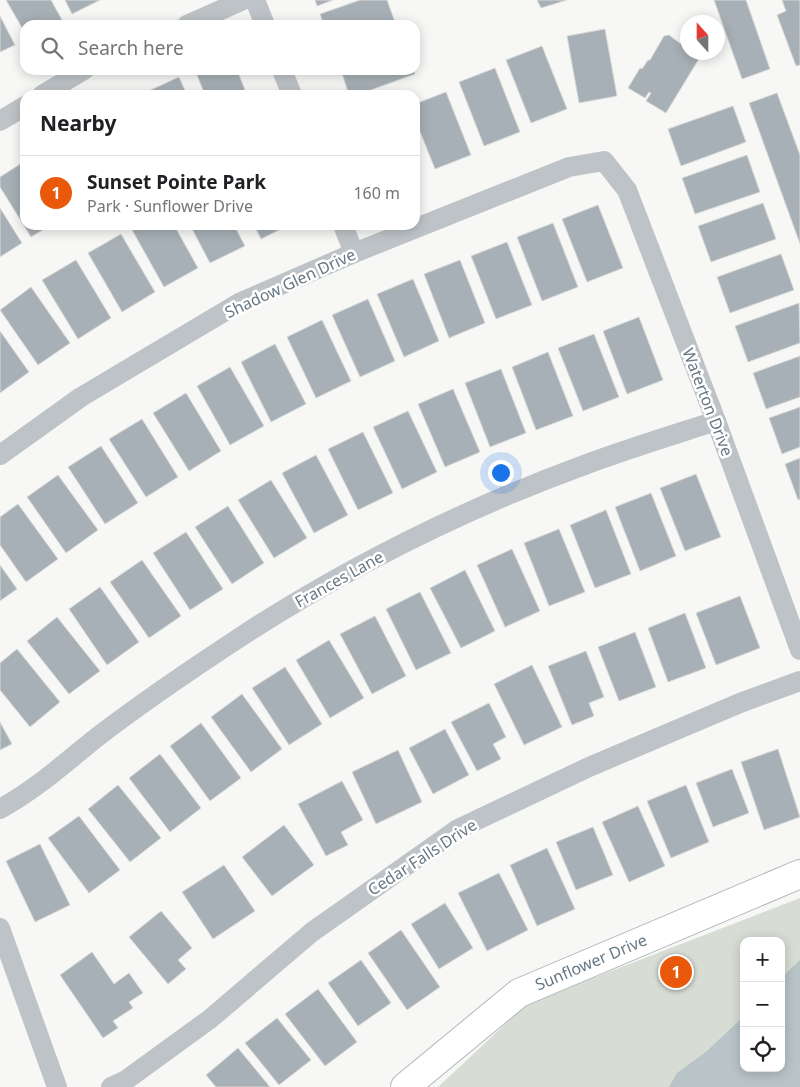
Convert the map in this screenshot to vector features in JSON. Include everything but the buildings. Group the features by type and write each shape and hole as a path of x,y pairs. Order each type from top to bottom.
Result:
{"street":[{"path":"198,20 243,0"},
{"path":"255,0 263,20"},
{"path":"50,90 76,75"},
{"path":"284,75 290,90"},
{"path":"0,121 20,109"},
{"name":"Shadow Glen Drive","path":"420,227 569,167 604,161"},
{"name":"Waterton Drive","path":"604,161 626,190 716,421 800,650"},
{"path":"345,230 354,253"},
{"name":"Shadow Glen Drive","path":"0,455 81,397 239,303 412,230"},
{"name":"Frances Lane","path":"0,809 48,778 111,727 198,665 274,616 359,567 472,511 529,487 588,464 716,421"},
{"name":"Cedar Falls Drive","path":"111,1087 126,1080 210,1019 312,932 458,829 589,767 740,703 800,681"},
{"name":"Sunflower Drive","path":"404,1087 519,993 800,874"},
{"path":"0,928 57,1087"}],"shaded area":[{"path":"800,898 800,1087 438,1087 528,1003"},
{"path":"800,960 800,1087 669,1087 677,1073 707,1051 740,1020 740,1072 785,1072 785,974"}],"place":[{"name":"Sunset Pointe Park","path":"676,972"}]}
